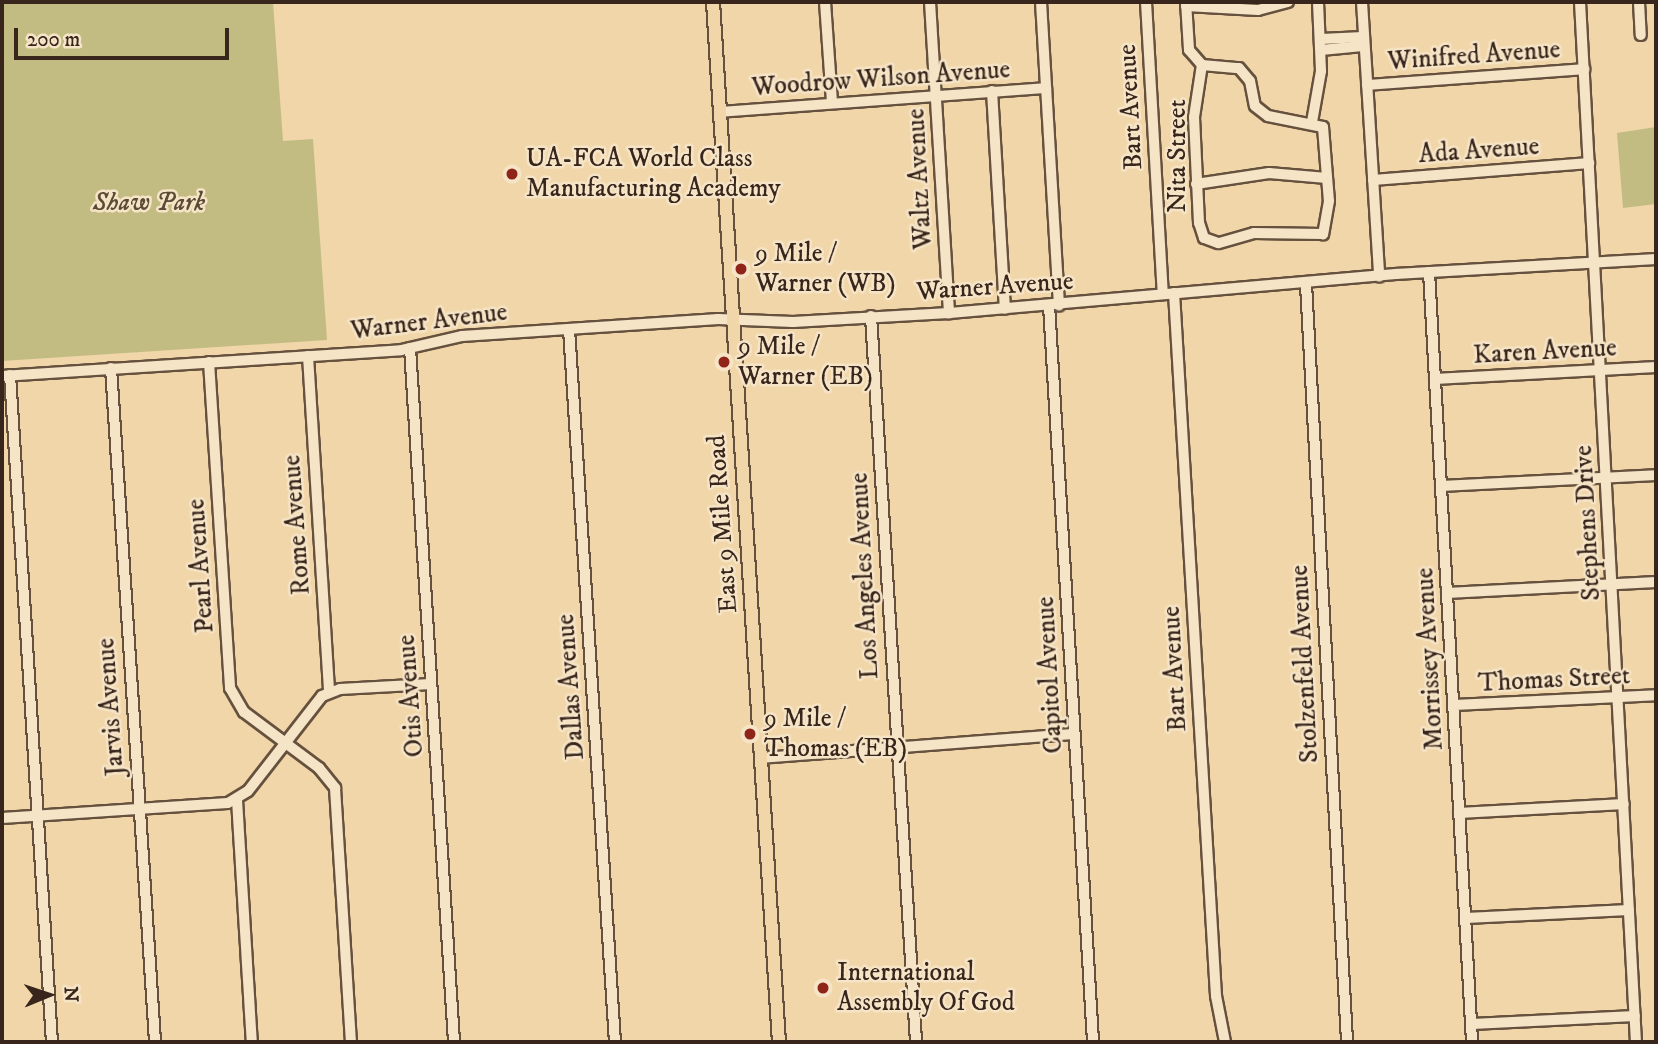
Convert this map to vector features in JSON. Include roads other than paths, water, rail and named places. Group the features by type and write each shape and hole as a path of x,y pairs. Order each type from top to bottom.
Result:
{"main road":[{"name":"East 9 Mile Road","path":"713,2 779,1042"}],"street":[{"path":"825,2 832,103"},
{"name":"Waltz Avenue","path":"930,2 948,313"},
{"name":"Capitol Avenue","path":"1041,2 1074,734 1093,1042"},
{"name":"Bart Avenue","path":"1146,2 1169,294 1216,996 1225,1042"},
{"path":"1196,184 1269,173 1327,178 1325,132 1312,122 1260,111 1253,102 1250,81 1239,68 1202,65 1189,50 1186,4 1258,10 1288,2"},
{"path":"1312,122 1321,45 1318,2"},
{"path":"1362,2 1379,276"},
{"name":"Stephens Drive","path":"1580,2 1636,1042"},
{"path":"1639,2 1641,35"},
{"path":"1321,45 1363,41"},
{"name":"Nita Street","path":"1202,65 1194,117 1196,184 1199,223 1210,243 1254,233 1323,234 1329,218 1327,178"},
{"name":"Winifred Avenue","path":"1367,85 1584,69"},
{"name":"Woodrow Wilson Avenue","path":"719,112 1046,88"},
{"path":"992,91 1004,309"},
{"name":"Ada Avenue","path":"1373,180 1589,163"},
{"name":"Warner Avenue","path":"6,375 410,348 462,336 732,320 793,322 948,313 1429,272 1656,259"},
{"name":"Morrissey Avenue","path":"1429,272 1472,1042"},
{"name":"Stolzenfeld Avenue","path":"1306,284 1347,1042"},
{"name":"Los Angeles Avenue","path":"871,316 916,1042"},
{"name":"Dallas Avenue","path":"569,329 615,1042"},
{"name":"Otis Avenue","path":"410,348 454,1042"},
{"name":"Rome Avenue","path":"308,356 329,692"},
{"name":"Pearl Avenue","path":"209,362 230,688 244,712 285,742"},
{"name":"Karen Avenue","path":"1435,379 1656,367"},
{"name":"Jarvis Avenue","path":"111,369 155,1042"},
{"path":"6,375 52,1042"},
{"path":"1441,486 1656,475"},
{"path":"1447,593 1656,582"},
{"path":"252,1042 237,800 316,701 329,692 432,684"},
{"name":"Thomas Street","path":"1454,705 1656,695"},
{"path":"761,758 1074,734"},
{"path":"285,742 324,772 335,788 351,1042"},
{"path":"2,818 237,800"},
{"path":"1460,813 1624,804"},
{"path":"1466,919 1629,910"},
{"path":"1472,1024 1635,1016"}],"place":[{"name":"UA-FCA World Class Manufacturing Academy","path":"512,174"},
{"name":"9 Mile / Warner (WB)","path":"741,269"},
{"name":"9 Mile / Warner (EB)","path":"724,362"},
{"name":"9 Mile / Thomas (EB)","path":"750,734"},
{"name":"International Assembly Of God","path":"823,988"}],"park label":[{"name":"Shaw Park","path":"149,203"}]}
